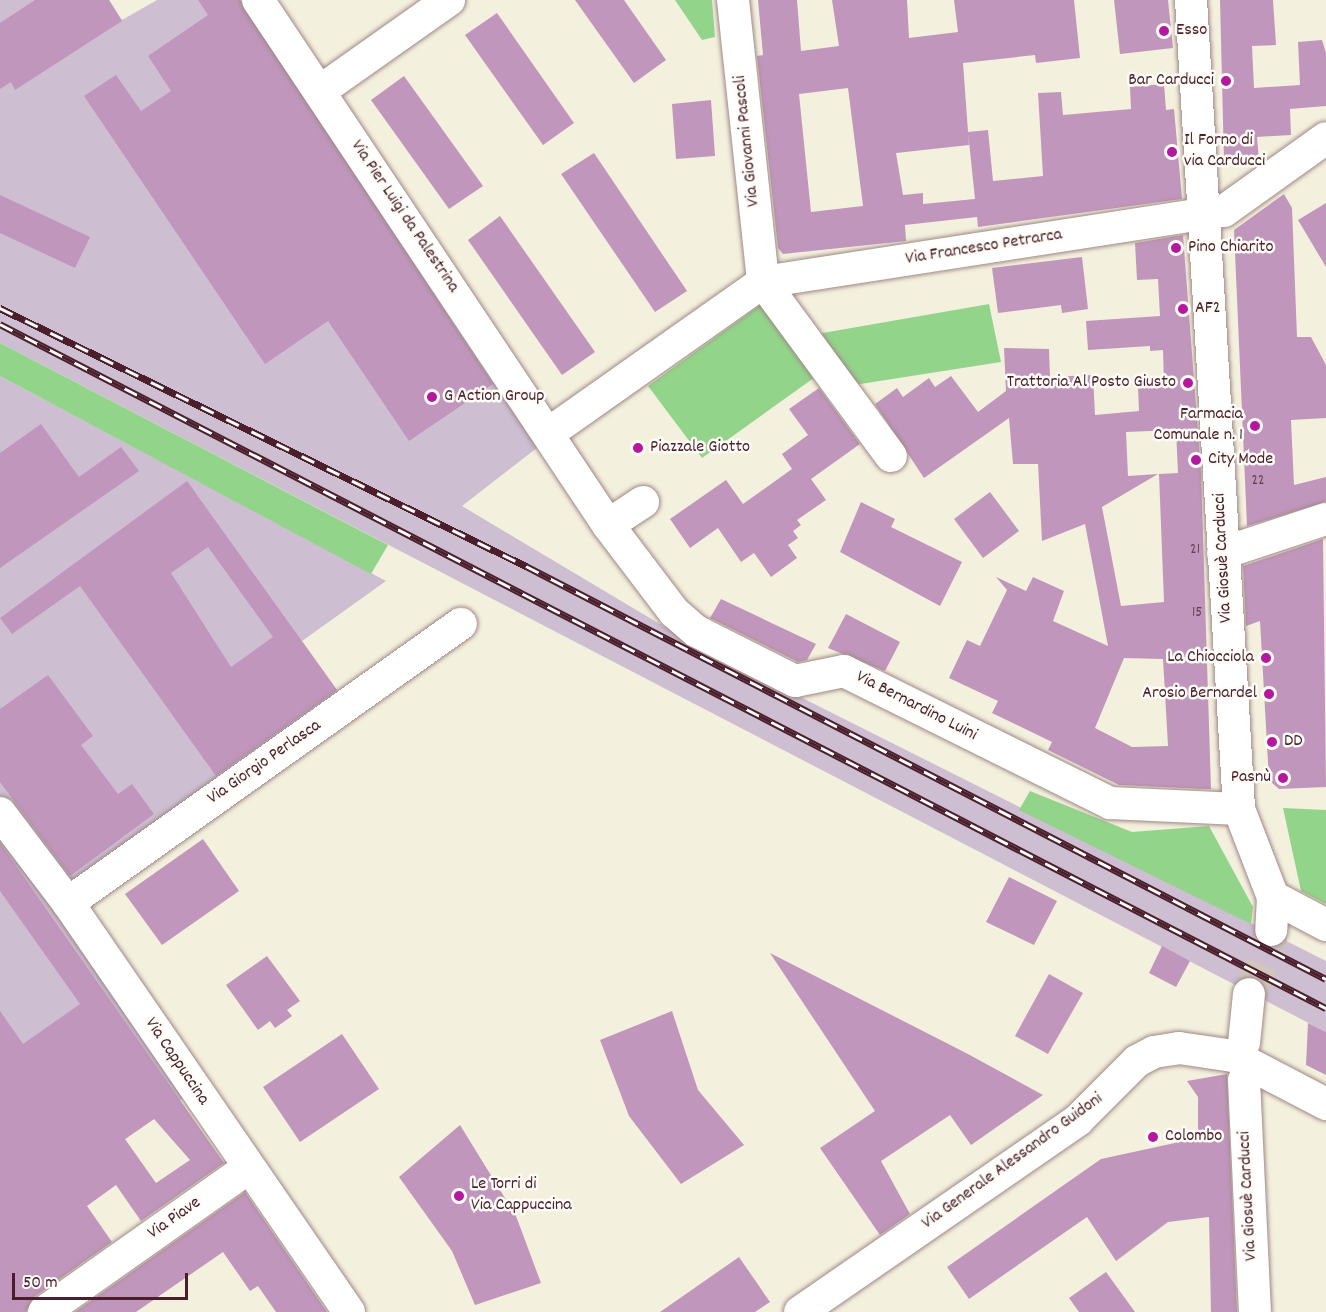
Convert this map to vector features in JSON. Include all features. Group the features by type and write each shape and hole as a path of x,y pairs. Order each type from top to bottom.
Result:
{"street":[{"name":"Via Pier Luigi da Palestrina","path":"258,0 549,433"},
{"path":"320,91 449,0"},
{"name":"Via Giovanni Pascoli","path":"733,0 763,282"},
{"name":"Via Giosuè Carducci","path":"1191,0 1239,809 1273,897 1271,930"},
{"name":"Via Francesco Petrarca","path":"549,433 763,282 1224,211 1326,138"},
{"path":"763,282 891,456"},
{"path":"549,433 608,525 643,502"},
{"path":"1223,553 1326,519"},
{"name":"Via Bernardino Luini","path":"608,525 674,612 696,631 795,681 844,671 1110,803 1239,809"},
{"name":"Via Giorgio Perlasca","path":"68,903 462,624"},
{"name":"Via Cappuccina","path":"0,814 68,903 349,1312"},
{"path":"1273,897 1326,925"},
{"name":"Via Giosuè Carducci","path":"1249,994 1241,1060 1255,1312"},
{"name":"Via Generale Alessandro Guidoni","path":"800,1312 1078,1120 1137,1061 1154,1052 1179,1048 1241,1060 1326,1104"},
{"name":"Via Piave","path":"44,1312 248,1168"}],"shaded area":[{"path":"0,0 109,0 122,20 157,0 240,0 542,444 462,506 685,639 1326,961 1326,1032 0,343"},
{"path":"0,376 386,581 302,641 339,693 54,898 191,1093 0,1227"}],"green space":[{"path":"675,0 712,0 715,37 702,40"},
{"path":"763,303 818,375 702,458 648,386"},
{"path":"989,304 1001,362 854,385 817,334"},
{"path":"0,343 388,545 371,574 0,376"},
{"path":"1030,791 1132,832 1209,826 1253,907 1251,924 1019,810"},
{"path":"1283,808 1326,810 1326,904 1301,891"}],"building":[{"path":"35,0 109,0 122,21 15,90 11,82 0,89 0,23"},
{"path":"198,0 240,0 493,384 409,441 328,321 265,364 84,96 116,75 141,111 171,91 148,56 208,15"},
{"path":"575,0 624,0 666,60 634,83"},
{"path":"758,0 797,0 801,51 839,46 832,0 907,0 909,38 958,32 954,0 1074,0 1080,58 1036,63 1035,55 963,63 968,132 988,130 993,181 1043,176 1038,93 1061,92 1063,115 1131,109 1130,87 1164,84 1166,110 1174,109 1182,199 978,227 977,217 905,225 906,241 783,254 778,248 757,56 763,55","holes":["848,88 863,206 811,212 799,94","968,134 975,199 923,204 923,193 903,195 896,153 969,145"]},
{"path":"1114,0 1168,0 1173,48 1120,54"},
{"path":"1220,0 1273,0 1276,45 1252,46 1254,88 1300,85 1298,42 1322,40 1326,53 1326,106 1290,109 1291,135 1257,137 1259,160 1224,162"},
{"path":"497,13 574,123 543,145 465,35"},
{"path":"404,76 483,186 449,209 371,100"},
{"path":"711,100 715,156 676,159 672,104"},
{"path":"594,153 687,291 655,312 561,174"},
{"path":"1284,194 1292,208 1297,337 1311,337 1326,365 1326,418 1291,420 1294,485 1326,477 1326,502 1247,526 1234,230"},
{"path":"0,195 90,237 75,268 0,233"},
{"path":"1326,203 1326,267 1298,220"},
{"path":"500,216 595,352 562,375 468,240"},
{"path":"1183,235 1201,472 1211,789 1119,785 1048,750 1052,742 992,713 998,701 949,678 967,640 980,646 1007,590 996,577 1026,591 1033,577 1064,591 1053,621 1108,646 1085,524 1042,541 1038,464 1013,464 1009,418 924,478 875,404 897,388 903,397 929,378 935,387 951,376 978,412 1006,391 1004,348 1049,349 1050,377 1093,375 1095,415 1139,411 1138,387 1164,386 1163,350 1150,351 1150,346 1088,350 1086,321 1160,316 1158,279 1137,280 1135,243","holes":["1176,430 1178,473 1159,474 1164,602 1121,606 1102,507 1158,474 1128,476 1126,432","1124,658 1163,659 1168,746 1132,747 1095,728"]},
{"path":"1082,257 1088,309 1062,313 1061,305 998,313 992,268"},
{"path":"819,388 860,444 811,479 826,500 797,520 801,525 793,531 798,538 788,545 797,558 771,577 754,553 741,562 718,528 690,548 670,519 726,480 743,504 792,469 782,454 808,435 789,409"},
{"path":"41,424 79,477 121,447 139,471 0,568 0,453"},
{"path":"187,481 337,690 216,776 80,586 12,634 0,618","holes":["208,547 273,637 231,667 171,573"]},
{"path":"990,492 1019,531 983,558 954,519"},
{"path":"861,502 895,519 891,527 962,562 940,606 840,552"},
{"path":"1323,539 1326,787 1279,789 1269,780 1260,621 1246,626 1243,566"},
{"path":"721,599 816,644 807,660 798,662 710,618"},
{"path":"846,614 900,642 885,671 828,648"},
{"path":"48,675 93,736 81,745 118,794 132,784 154,814 70,876 0,782 0,709"},
{"path":"203,839 239,891 162,945 125,894"},
{"path":"0,843 224,1163 141,1221 116,1185 87,1206 112,1242 34,1297 26,1312 0,1312 0,1011 23,1044 80,1004 0,891","holes":["154,1119 190,1160 156,1183 125,1139"]},
{"path":"1009,877 1057,901 1034,945 986,922"},
{"path":"1162,946 1190,961 1176,987 1149,973"},
{"path":"770,953 1043,1095 971,1145 950,1115 881,1161 910,1214 880,1235 820,1148 875,1111"},
{"path":"267,956 300,1001 287,1010 292,1016 275,1028 270,1021 258,1030 226,985"},
{"path":"1049,974 1083,993 1048,1054 1015,1036"},
{"path":"672,1011 698,1090 744,1145 681,1184 629,1116 600,1040"},
{"path":"1308,1023 1326,1032 1326,1075 1306,1065"},
{"path":"342,1034 379,1089 300,1142 263,1087"},
{"path":"1227,1074 1237,1312 1211,1312 1209,1217 1168,1222 1116,1261 1087,1217 969,1299 947,1267 1101,1159 1198,1138 1198,1097 1187,1081"},
{"name":"Le Torri di Via Cappuccina","path":"460,1125 516,1216 541,1283 475,1305 452,1251 399,1177"},
{"path":"245,1192 327,1312 276,1312 258,1286 250,1291 223,1252 136,1312 75,1312"},
{"path":"739,1257 770,1302 755,1312 660,1312"},
{"path":"1106,1272 1135,1312 1079,1312 1069,1298"}],"tunnel":[{"path":"1249,994 1270,946 1271,930"}],"railway":[{"path":"0,308 526,566 1326,979"},
{"path":"0,324 1326,1008"}],"place":[{"name":"Esso","path":"1164,31"},
{"name":"Bar Carducci","path":"1226,81"},
{"name":"Il Forno di via Carducci","path":"1172,152"},
{"name":"Pino Chiarito","path":"1176,248"},
{"name":"AF2","path":"1183,309"},
{"name":"Trattoria Al Posto Giusto","path":"1188,383"},
{"name":"G Action Group","path":"432,397"},
{"name":"Farmacia Comunale n. 1","path":"1255,426"},
{"name":"Piazzale Giotto","path":"638,448"},
{"name":"City Mode","path":"1196,460"},
{"name":"La Chiocciola","path":"1266,658"},
{"name":"Arosio Bernardel","path":"1269,694"},
{"name":"DD","path":"1272,742"},
{"name":"Pasnù","path":"1283,778"},
{"name":"Colombo","path":"1153,1137"},
{"name":"Le Torri di Via Cappuccina","path":"459,1196"}]}
